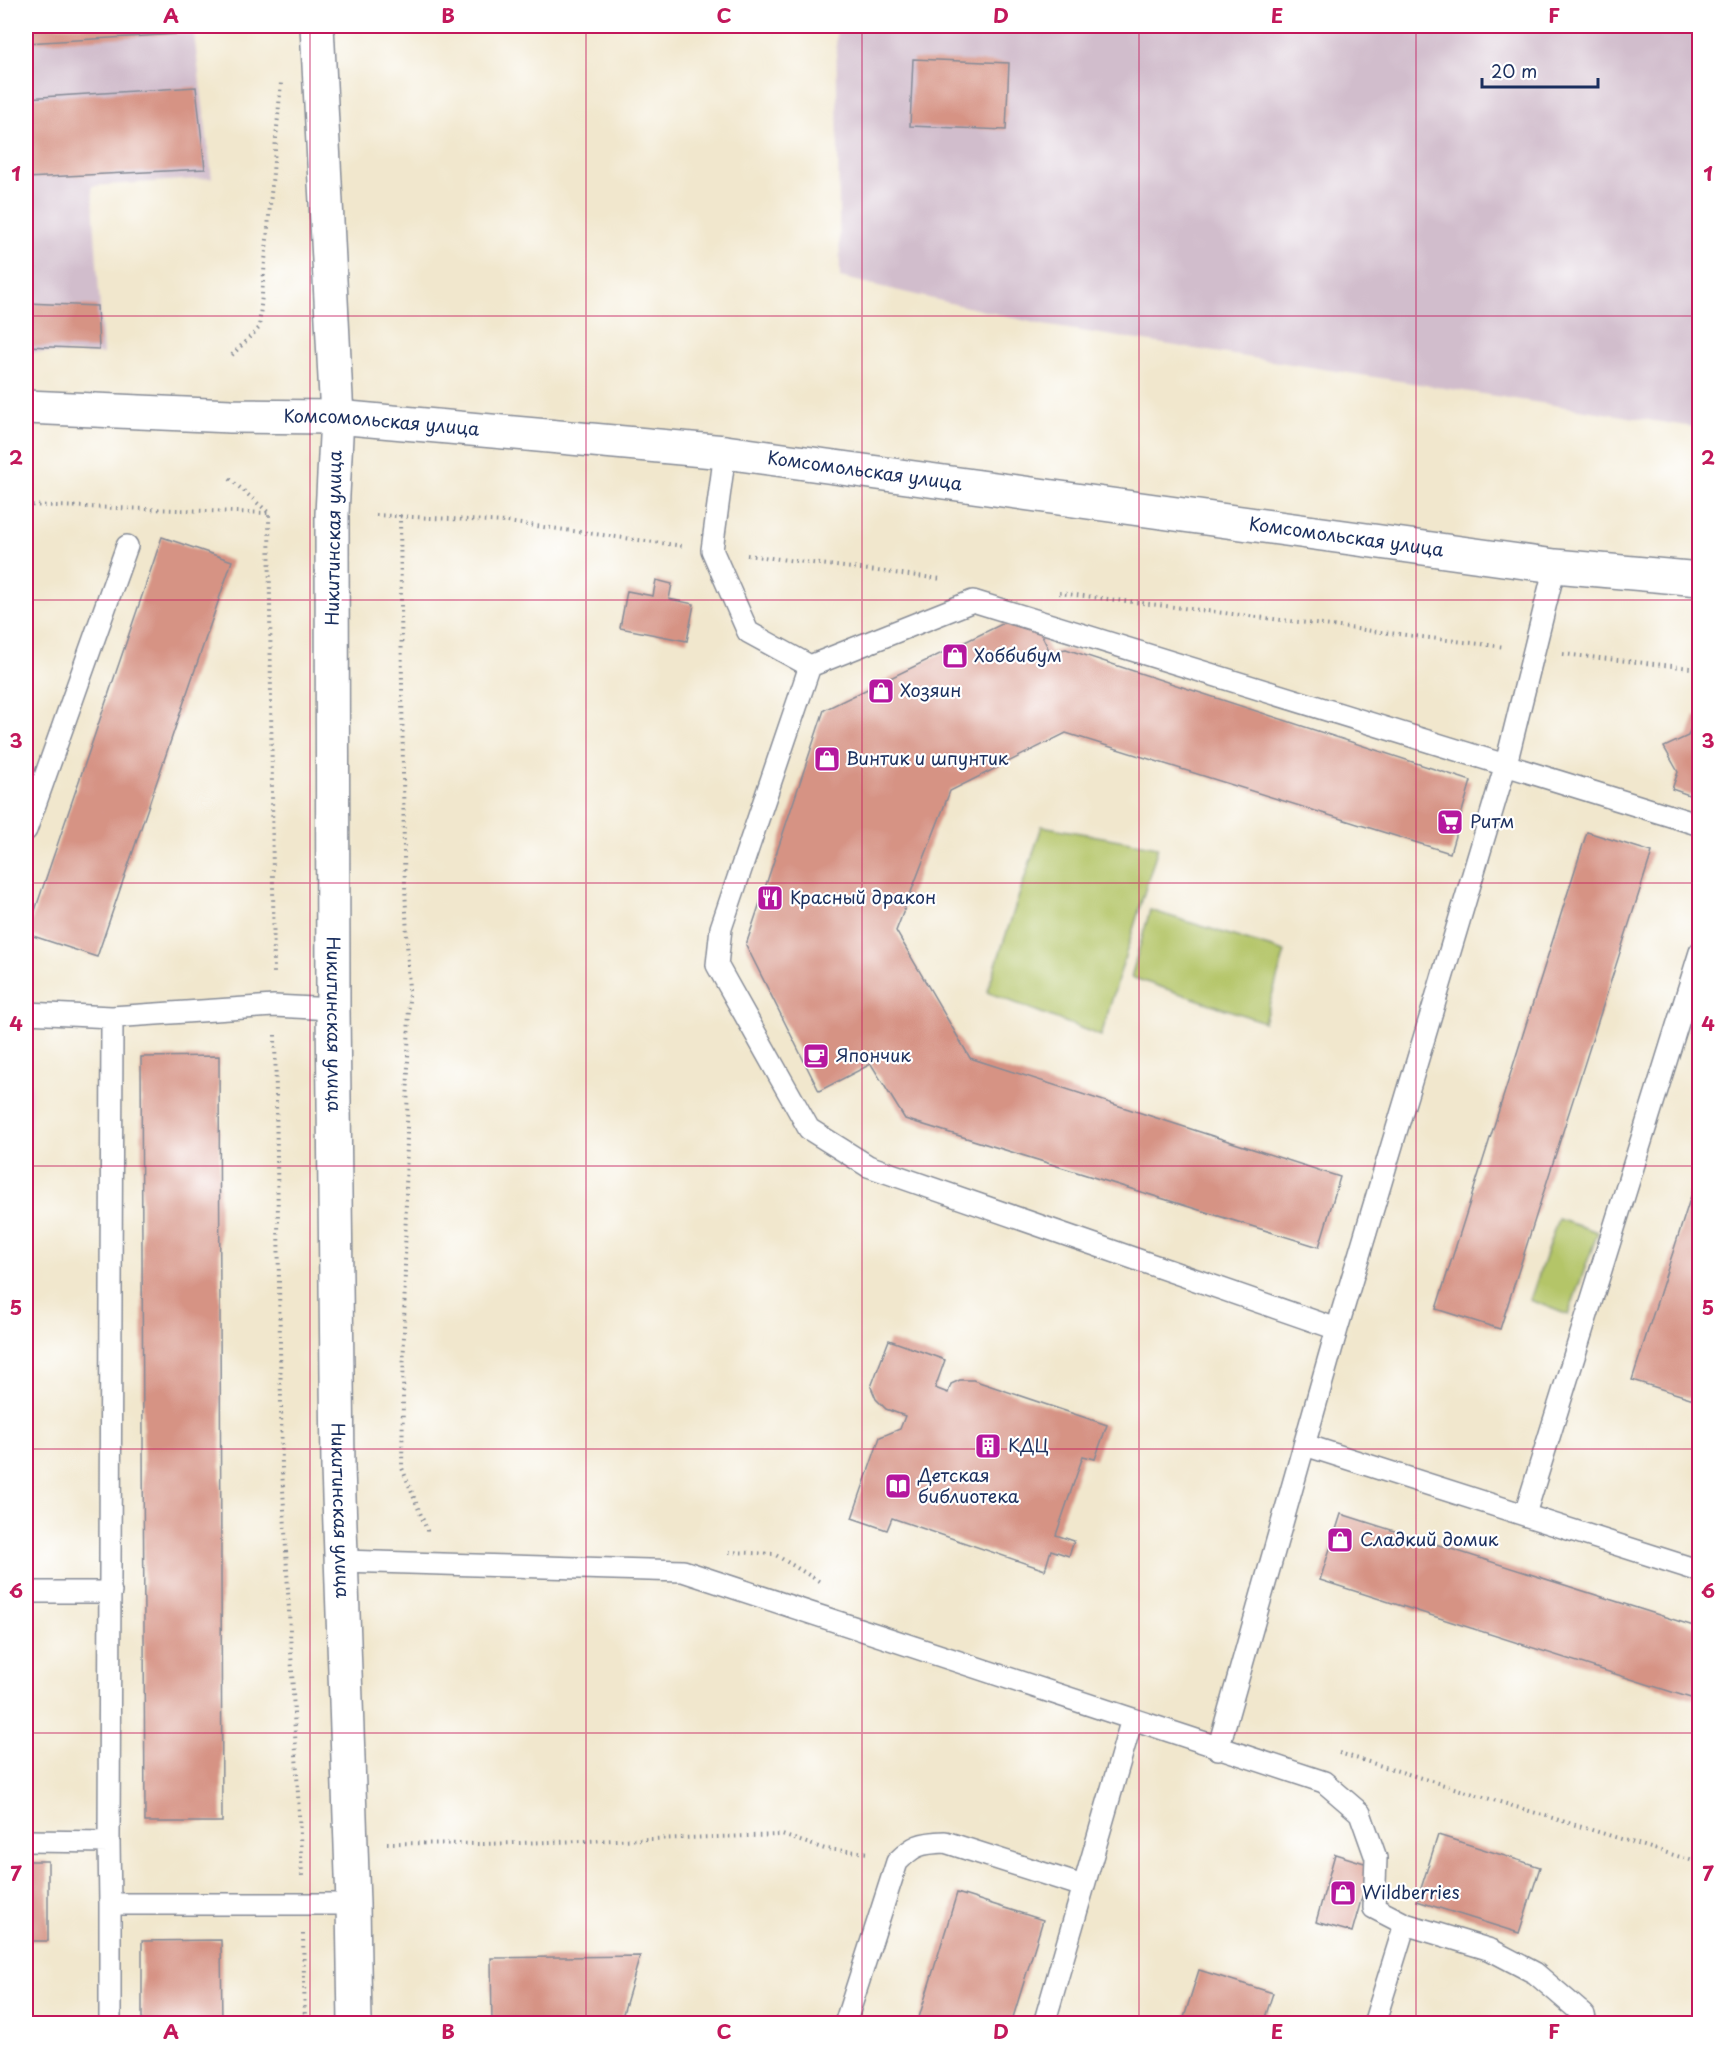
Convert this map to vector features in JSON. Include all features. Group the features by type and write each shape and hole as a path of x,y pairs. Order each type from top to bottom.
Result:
{"street":[{"name":"Никитинская улица","path":"317,26 337,417 332,514 333,1009 338,1468 355,2024"},
{"name":"Комсомольская улица","path":"26,407 231,416 337,417 725,452 1555,566 1700,579"}],"lane":[{"path":"725,452 712,550 748,632 810,666"},
{"path":"26,830 127,546"},
{"path":"1218,1749 1337,1329 1506,765 1555,566"},
{"path":"1337,1329 868,1166 809,1129 717,965 721,928 810,666 973,601 1700,825"},
{"path":"1525,1514 1700,952"},
{"path":"26,1013 112,1017 274,1006 333,1009"},
{"path":"110,2024 112,1017"},
{"path":"1305,1445 1700,1571"},
{"path":"342,1561 683,1571 1324,1782 1360,1813 1376,1858 1374,1908 1406,1923 1491,1950 1535,1973 1584,2015 1586,2024"},
{"path":"26,1592 111,1592"},
{"path":"1044,2024 1132,1719"},
{"path":"26,1841 109,1842"},
{"path":"845,2024 897,1862 908,1851 922,1843 945,1842 1083,1886"},
{"path":"110,1904 353,1904"},
{"path":"1374,2024 1406,1923"}],"path":[{"path":"232,356 259,328 282,73"},
{"path":"230,478 269,513 282,1468 303,1904 305,2024"},
{"path":"26,505 269,513"},
{"path":"400,515 404,857 409,993 402,1468"},
{"path":"351,1844 409,1842 484,1844 782,1835 825,1849 879,1854 899,1859"}],"shaded area":[{"path":"26,26 193,26 212,178 92,186 103,354 26,352"},
{"path":"836,26 1699,26 1699,428 1043,325 840,277"},
{"path":"26,1084 32,1084 26,1383"}],"green space":[{"path":"1042,826 1158,847 1101,1036 987,992"},
{"path":"1150,910 1285,952 1264,1022 1131,977"},
{"path":"1558,1219 1598,1232 1568,1315 1530,1300"}],"building":[{"path":"26,26 178,26 178,34 26,43"},
{"path":"913,59 1009,63 1006,130 910,126"},
{"path":"196,87 205,169 26,178 26,98"},
{"path":"26,303 97,306 99,349 26,346"},
{"path":"162,537 232,561 97,957 27,934"},
{"path":"656,580 672,584 669,599 694,604 687,641 620,628 627,591 653,596"},
{"path":"1004,623 1040,632 1050,652 1066,649 1471,781 1450,853 1066,733 950,791 896,931 970,1058 1340,1177 1319,1247 905,1119 871,1064 819,1091 746,945 824,710"},
{"path":"1695,716 1700,718 1700,799 1672,789 1678,772 1664,747 1688,736"},
{"path":"1587,832 1652,852 1500,1329 1436,1309"},
{"path":"219,1056 222,1822 145,1822 141,1057"},
{"path":"1700,1171 1700,1401 1632,1380"},
{"name":"КДЦ","path":"889,1340 945,1360 935,1388 948,1393 951,1384 960,1380 973,1380 1107,1425 1095,1459 1083,1456 1056,1535 1074,1541 1069,1556 1051,1550 1045,1570 892,1518 887,1530 852,1518 880,1437 900,1429 905,1416 886,1409 876,1399 871,1387"},
{"path":"1341,1514 1700,1628 1700,1701 1320,1580"},
{"path":"1438,1835 1540,1867 1519,1933 1417,1901"},
{"name":"Wildberries","path":"1335,1854 1371,1865 1352,1932 1316,1922"},
{"path":"26,1861 48,1861 48,1941 26,1941"},
{"path":"957,1893 1043,1920 1011,2024 917,2024"},
{"path":"221,1940 222,2024 142,2024 142,1941"},
{"path":"640,1956 620,2024 492,2024 491,1958"},
{"path":"1199,1970 1273,1993 1263,2024 1182,2024"}],"place":[{"name":"Хоббибум","path":"955,656"},
{"name":"Хозяин","path":"881,691"},
{"name":"Винтик и шпунтик","path":"827,759"},
{"name":"Ритм","path":"1450,822"},
{"name":"Красный дракон","path":"770,898"},
{"name":"Япончик","path":"816,1056"},
{"name":"КДЦ","path":"988,1446"},
{"name":"Детская библиотека","path":"898,1486"},
{"name":"Сладкий домик","path":"1340,1540"},
{"name":"Wildberries","path":"1343,1893"}]}
